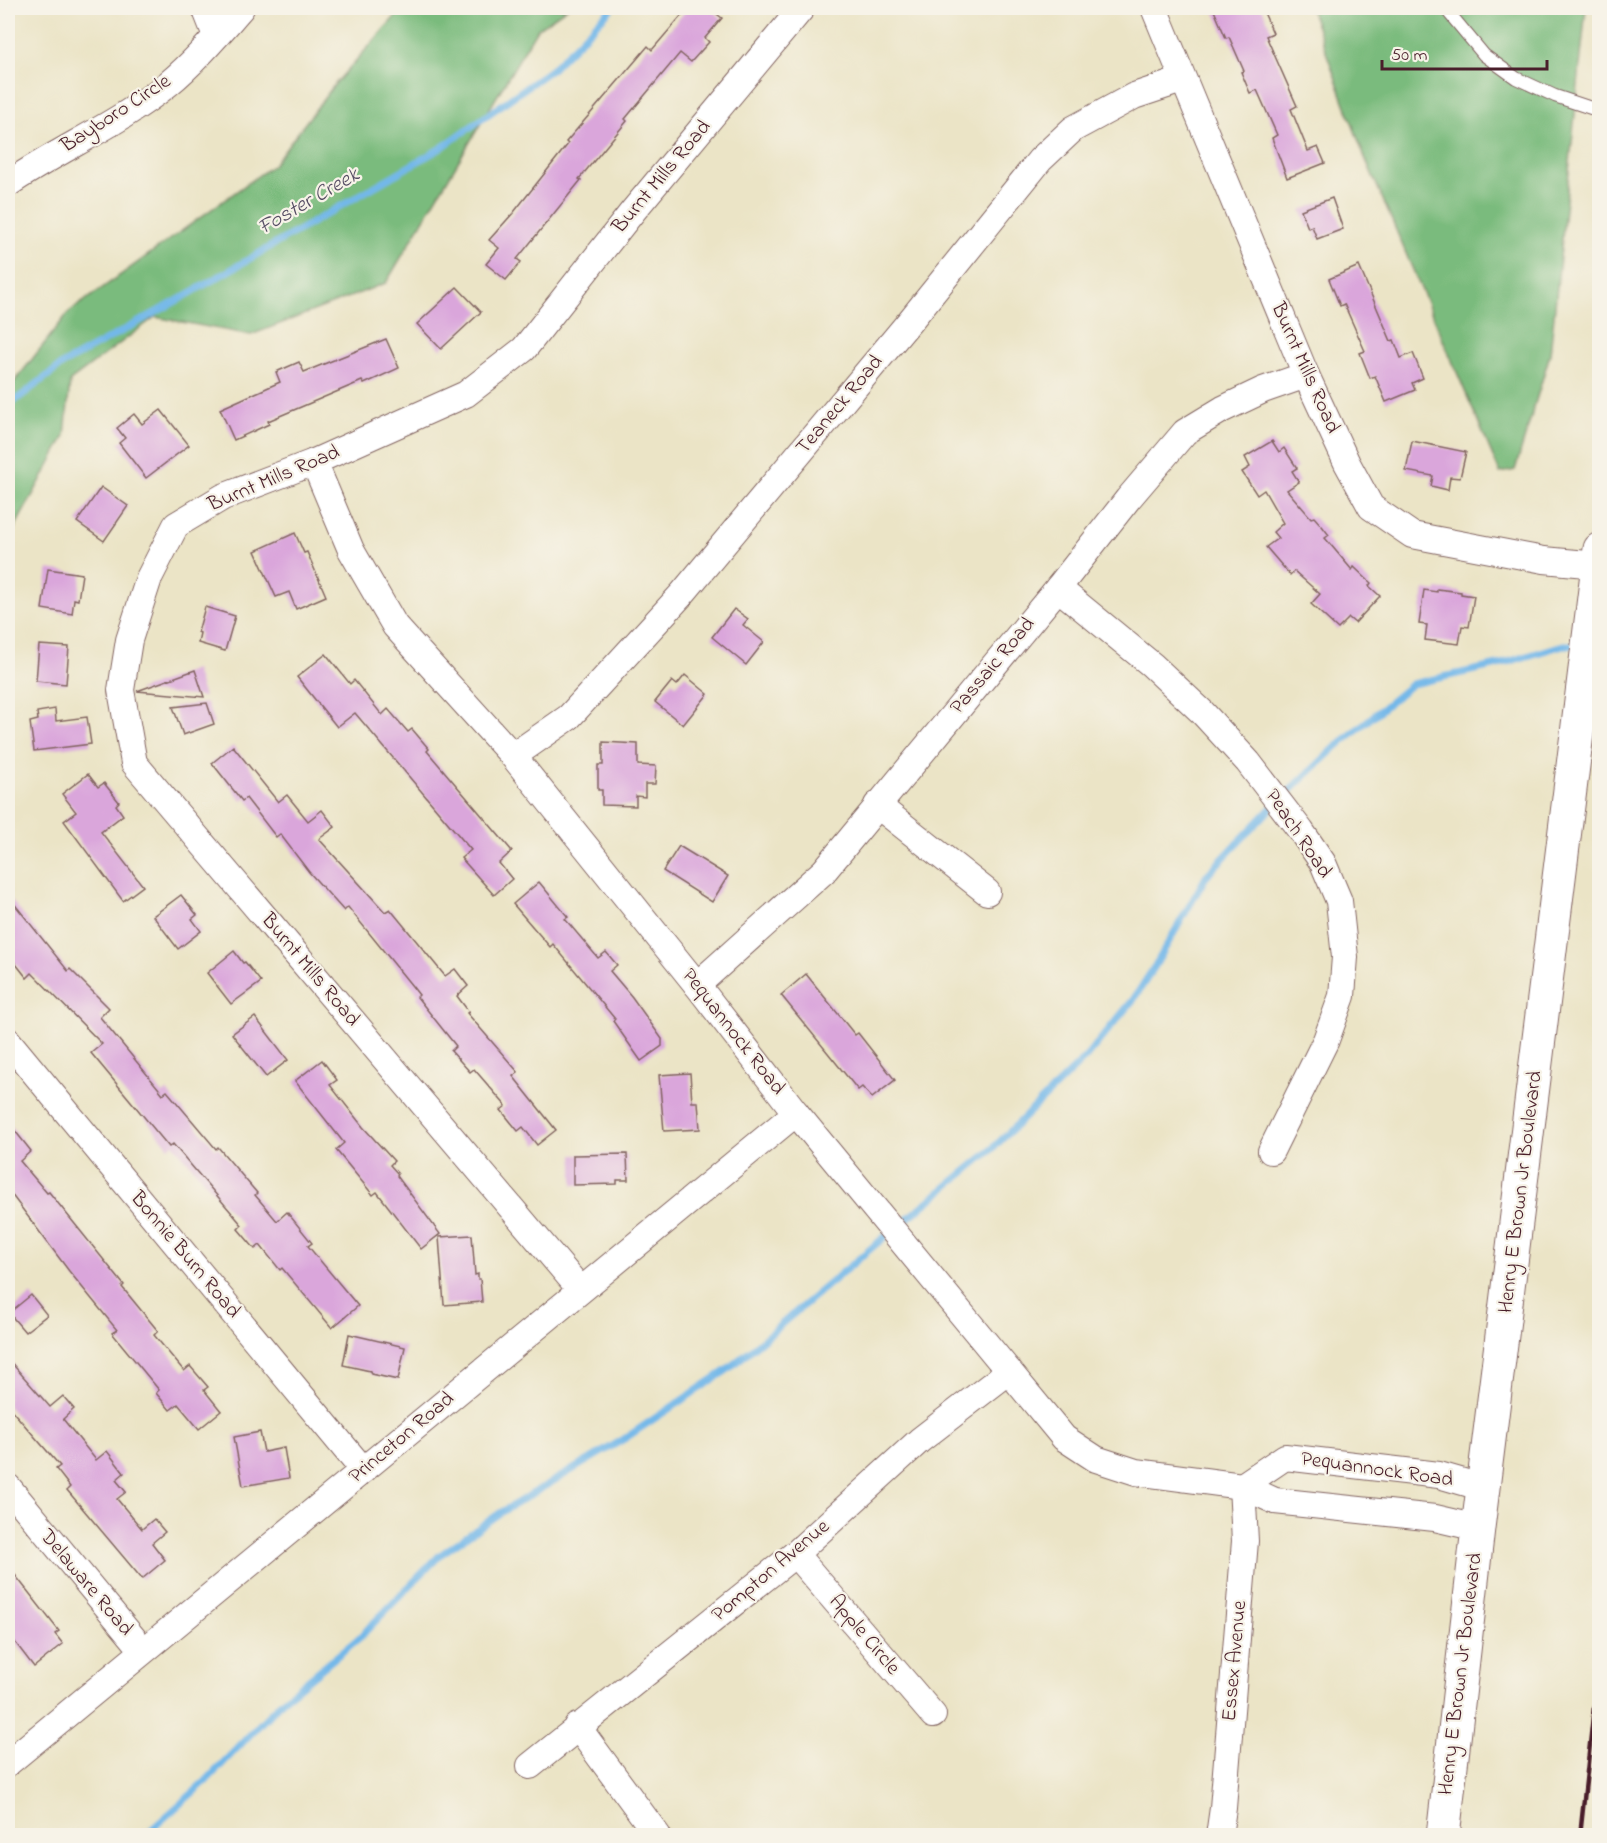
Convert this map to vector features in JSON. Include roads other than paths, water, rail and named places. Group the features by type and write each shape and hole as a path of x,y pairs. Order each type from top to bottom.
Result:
{"main road":[{"name":"Henry E Brown Jr Boulevard","path":"1443,1836 1478,1528 1599,557"}],"street":[{"path":"206,8 216,36"},
{"name":"Bayboro Circle","path":"8,184 38,163 110,124 169,84 242,8"},
{"name":"Burnt Mills Road","path":"580,1289 134,763 121,690 129,640 149,578 176,525 223,497 314,462 466,394 524,349 633,211 802,8"},
{"name":"Burnt Mills Road","path":"1154,8 1305,375 1371,507 1412,535 1544,560 1599,557"},
{"name":"Teaneck Road","path":"513,756 569,717 682,594 910,321 1040,160 1073,129 1134,96 1182,80"},
{"name":"Passaic Road","path":"697,985 824,871 1185,432 1263,390 1305,375"},
{"name":"Pequannock Road","path":"314,462 351,550 395,626 513,756 697,985 796,1113 1064,1438 1096,1459 1136,1472 1242,1486 1275,1501 1435,1518 1478,1528"},
{"name":"Peach Road","path":"1058,588 1152,665 1202,712 1248,762 1302,831 1323,863 1339,901 1346,957 1342,996 1326,1040 1271,1151"},
{"path":"877,805 987,892"},
{"name":"Bonnie Burn Road","path":"8,1041 363,1470"},
{"name":"Princeton Road","path":"8,1762 796,1113"},
{"name":"Pompton Avenue","path":"530,1766 795,1554 920,1440 1008,1372"},
{"name":"Pequannock Road","path":"1242,1486 1285,1457 1439,1475 1484,1488"},
{"name":"Essex Avenue","path":"1219,1836 1245,1541 1242,1486"},
{"name":"Delaware Road","path":"8,1487 142,1650"},
{"name":"Apple Circle","path":"795,1554 933,1716"},
{"path":"578,1726 658,1836"}],"lane":[{"path":"1445,8 1484,55 1516,78 1555,96 1599,111"}],"waterway":[{"name":"Foster Creek","path":"8,406 63,364 441,148 552,69 612,8"},
{"path":"1282,798 1337,746 1412,684 1498,665 1563,645 1580,645"},
{"path":"897,1227 989,1152 1086,1057 1133,1000 1207,875 1274,805"},
{"path":"144,1836 205,1782 282,1701 359,1638 440,1555 500,1513 624,1439 727,1370 888,1234"}],"railway":[{"path":"1580,1836 1600,1652"}]}
